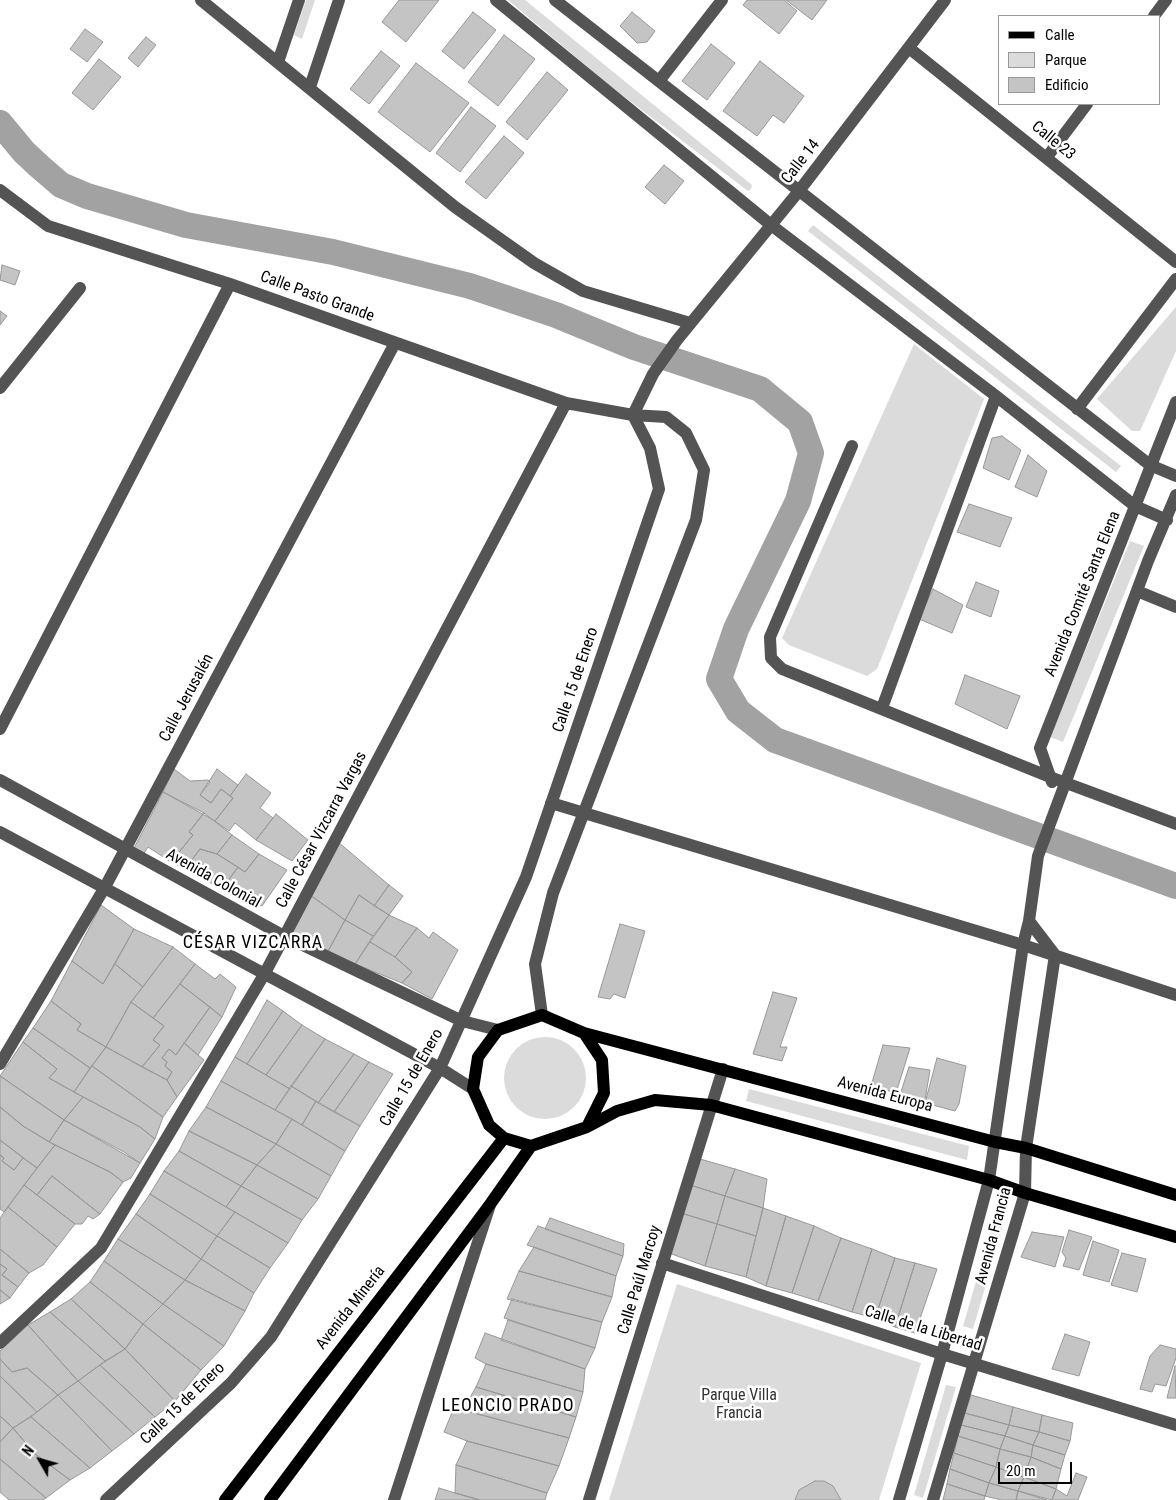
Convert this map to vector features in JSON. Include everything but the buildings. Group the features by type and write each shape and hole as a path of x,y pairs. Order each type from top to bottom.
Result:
{"main road":[{"path":"587,1127 604,1093 602,1060 584,1033 542,1015 498,1030 478,1057 473,1089 489,1125 504,1138 531,1146 587,1127 617,1111 655,1100 711,1105 989,1180 1025,1193 1176,1237"},
{"name":"Avenida Europa","path":"584,1033 995,1142 1026,1148 1176,1195"},
{"name":"Avenida Minería","path":"225,1500 504,1138"},
{"path":"270,1500 491,1203 531,1146"}],"street":[{"path":"201,0 455,207 534,263 583,291 690,323"},
{"path":"278,62 300,0"},
{"path":"310,87 339,0"},
{"path":"496,0 771,225 996,396 1135,506 1167,520"},
{"path":"554,0 1150,465 1176,476"},
{"path":"660,81 722,0"},
{"name":"Calle 14","path":"633,415 653,374 677,340 799,192 945,0"},
{"path":"1155,15 1166,0"},
{"name":"Calle 23","path":"909,48 1176,262"},
{"path":"1047,157 1086,105"},
{"name":"Calle Pasto Grande","path":"0,190 48,226 230,284 566,403 633,415"},
{"path":"1077,409 1176,280"},
{"path":"0,729 230,284"},
{"path":"0,388 80,288"},
{"name":"Calle Jerusalén","path":"0,1064 105,887 395,343"},
{"path":"882,708 996,396"},
{"name":"Avenida Comité Santa Elena","path":"1058,797 1040,748 1176,402"},
{"name":"Calle César Vizcarra Vargas","path":"0,1343 101,1248 265,973 566,403"},
{"path":"542,1015 535,964 553,893 696,520 704,470 686,433 673,422 666,417 633,415"},
{"name":"Calle 15 de Enero","path":"106,1500 231,1383 272,1337 440,1068 526,877 658,489 650,448 633,415"},
{"path":"852,446 770,637 772,658 782,669 1050,777 1176,824"},
{"name":"Avenida Francia","path":"899,1500 942,1354 989,1180 1023,945 1029,921 1038,856 1058,797 1066,782 1137,591 1176,494"},
{"path":"1137,591 1176,607"},
{"name":"Avenida Colonial","path":"0,780 284,936 462,1021 498,1030"},
{"path":"552,803 1023,945 1176,995"},
{"path":"0,832 440,1068 473,1089"},
{"path":"1029,921 1054,956"},
{"name":"Avenida Francia","path":"933,1500 1025,1193 1026,1148 1054,956"},
{"name":"Calle Paúl Marcoy","path":"589,1500 723,1069"},
{"path":"394,1500 491,1203"},
{"name":"Calle de la Libertad","path":"662,1262 942,1354 975,1362 1176,1425"}],"green space":[{"path":"306,0 315,0 302,39 294,35"},
{"path":"508,0 525,0 752,185 751,189 748,191 609,85"},
{"path":"813,225 1121,466 1116,472 808,231"},
{"path":"1176,307 1176,351 1140,431 1132,431 1097,399"},
{"path":"914,344 984,399 877,669 867,676 789,645 782,638"},
{"path":"1130,541 1144,546 1063,742 1050,737"},
{"path":"537,1037 553,1037 568,1044 579,1055 586,1070 583,1094 574,1107 553,1119 537,1119 522,1112 511,1101 504,1086 504,1070 511,1055 522,1044"},
{"path":"749,1089 969,1146 967,1160 746,1101"},
{"path":"996,1213 1006,1216 973,1329 963,1326"},
{"name":"Parque Villa Francia","path":"677,1284 921,1363 879,1500 609,1500"},
{"path":"946,1385 956,1387 923,1498 914,1495"}],"waterway":[{"path":"0,123 24,152 61,185 87,196 186,225 333,252 470,286 556,315 634,347 760,389 800,422 811,453 798,501 736,629 719,679 738,711 775,740 1176,886"}],"district":[{"name":"CÉSAR VIZCARRA","path":"253,943"},
{"name":"LEONCIO PRADO","path":"508,1406"}]}
